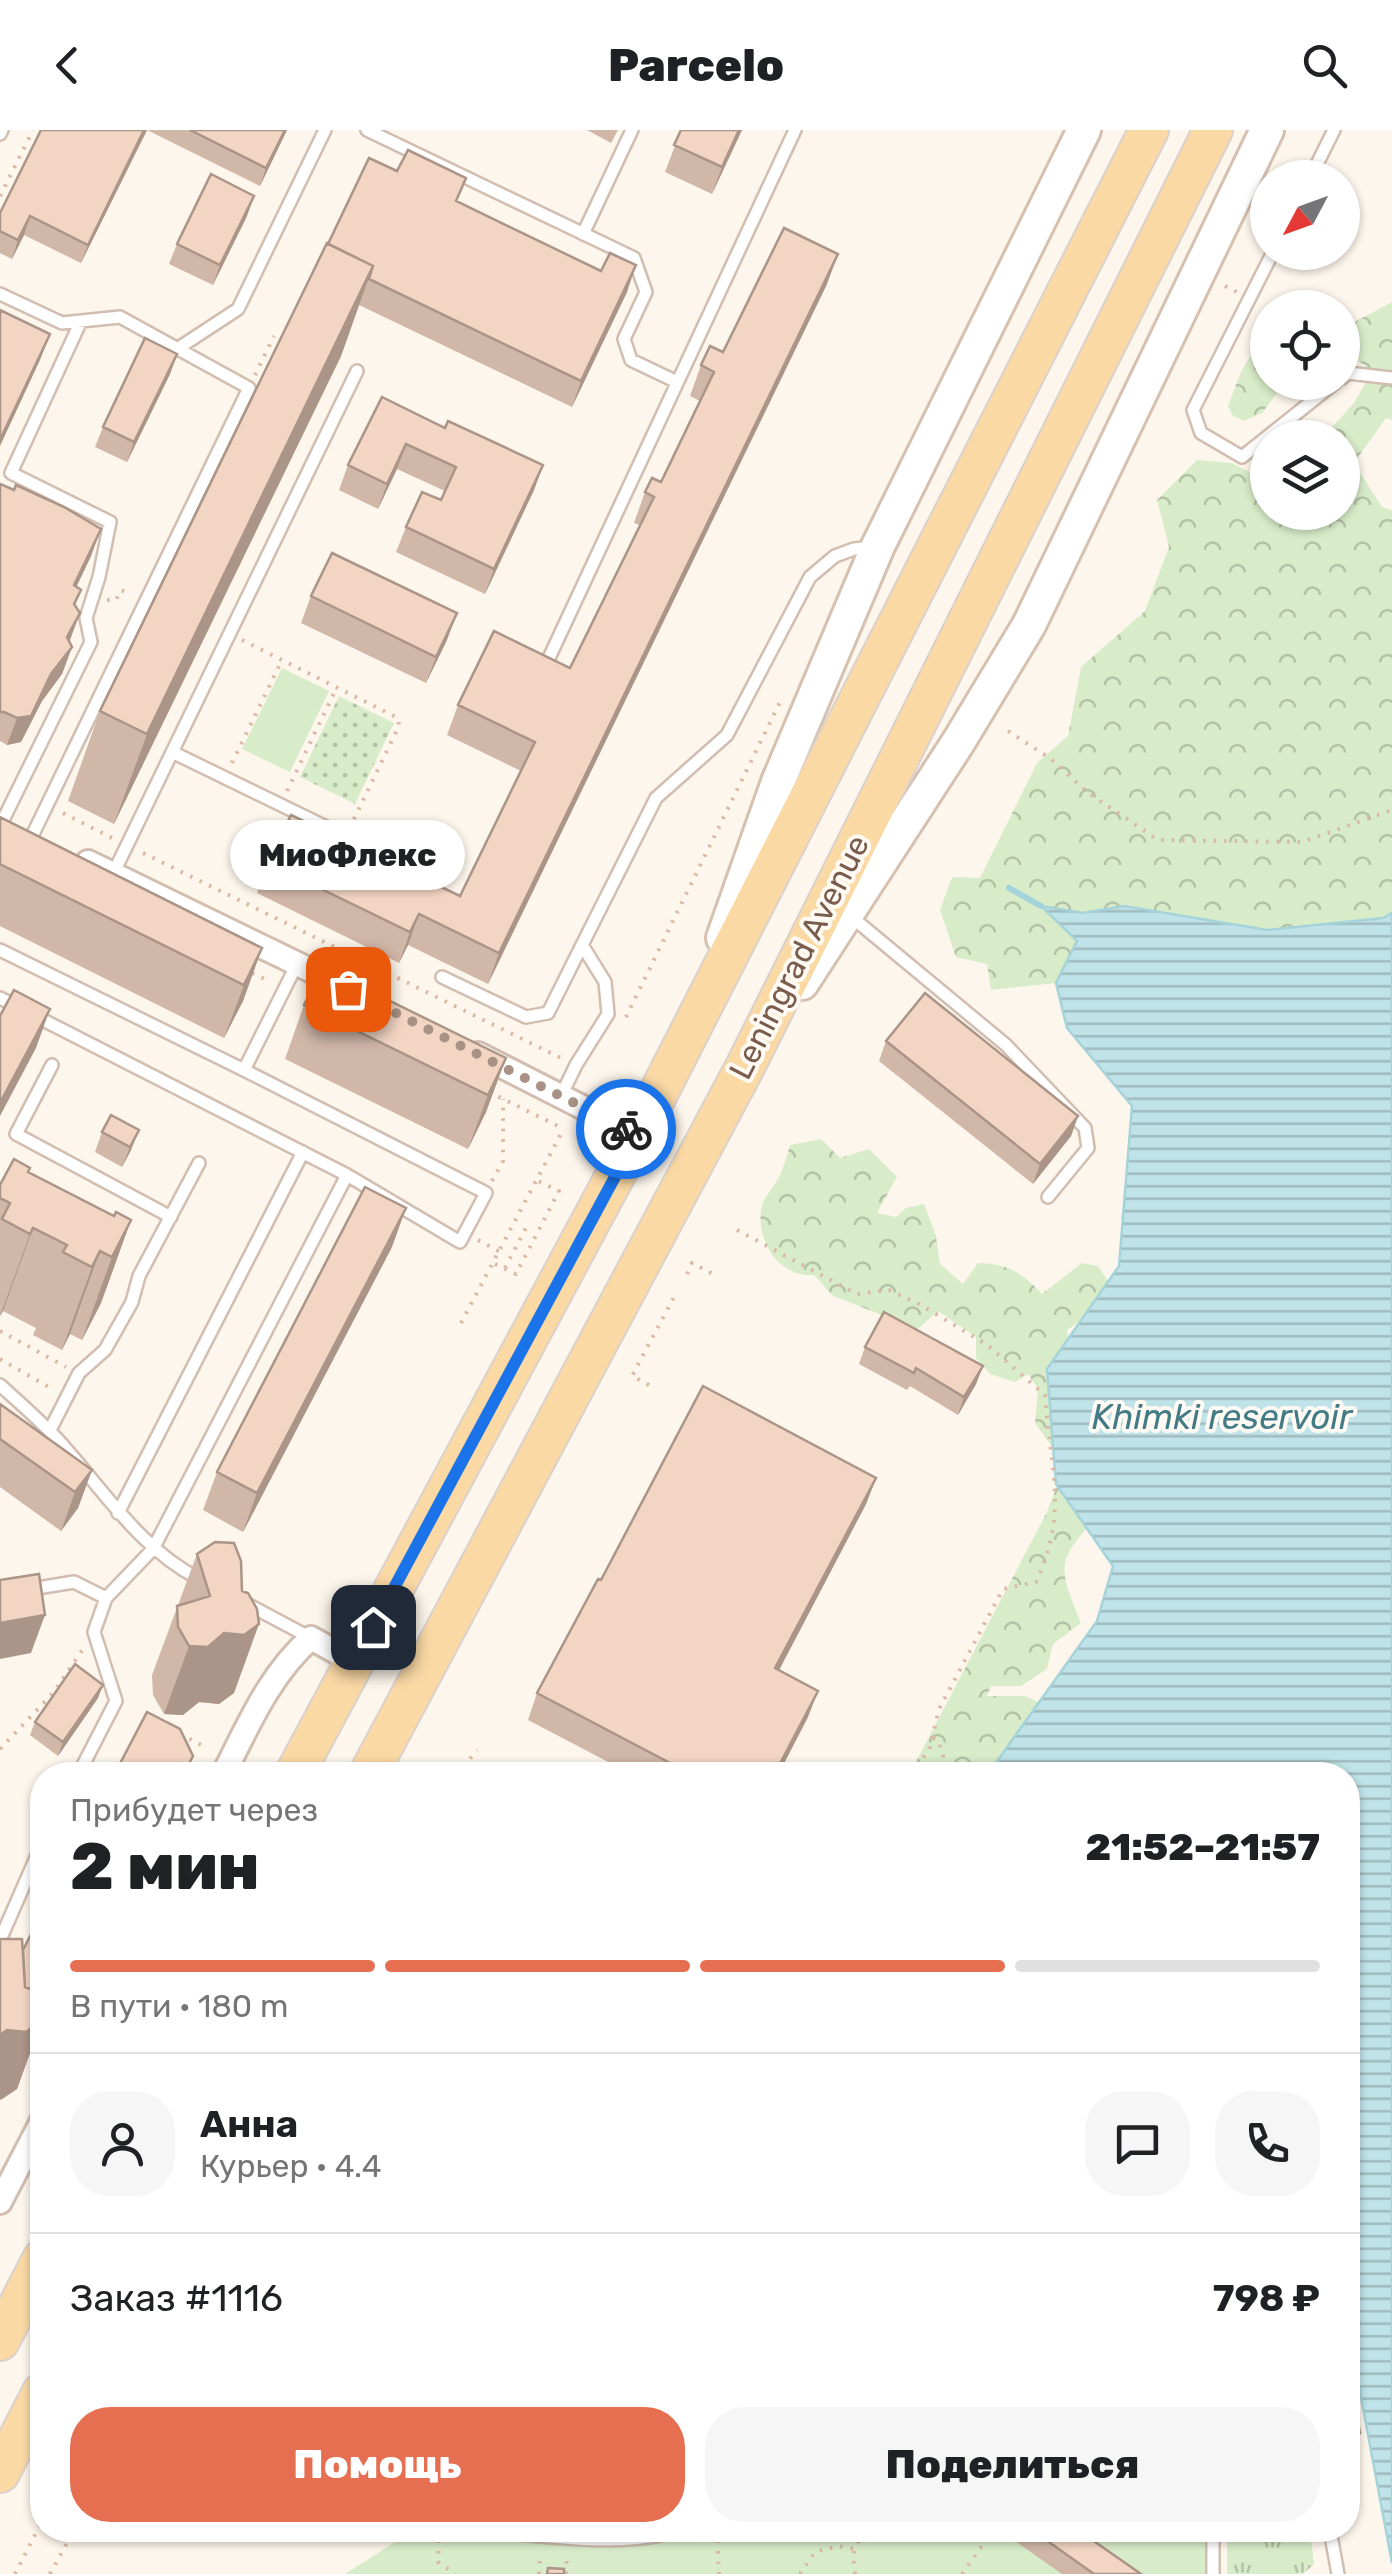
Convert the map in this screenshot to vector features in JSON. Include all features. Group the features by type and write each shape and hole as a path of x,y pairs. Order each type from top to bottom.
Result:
{"main road":[{"path":"688,1035 778,782 878,546 1084,130"},
{"name":"Leningrad Avenue","path":"638,1134 1150,130"},
{"name":"Leningrad Avenue","path":"375,1762 746,1065 1213,130"},
{"path":"746,1065 848,914 1028,625 1267,130"},
{"path":"301,1762 638,1134"},
{"path":"0,2341 30,2282"},
{"path":"0,2473 30,2415"}],"street":[{"path":"2,819 366,998"},
{"path":"454,1042 566,1105 638,1134"},
{"path":"229,1762 272,1680 290,1656 312,1638 354,1662"},
{"path":"0,2202 30,2145"}],"lane":[{"path":"178,349 238,309 325,130"},
{"path":"368,130 634,258 646,292 624,339 631,360 677,382"},
{"path":"583,234 632,130"},
{"path":"549,658 795,130"},
{"path":"1319,160 1334,130"},
{"path":"0,294 62,323 120,317 249,388 47,805 49,842"},
{"path":"1250,297 1193,410 1201,434 1242,457 1313,400"},
{"path":"2,819 92,642 86,618 110,522 11,474 81,321"},
{"path":"113,874 357,371"},
{"path":"1360,374 1392,378"},
{"path":"442,977 526,1017 548,1013 656,798 727,735 810,577 835,556 854,548 878,546"},
{"path":"172,752 432,879"},
{"path":"848,914 1006,1045 1086,1128 1088,1148 1048,1196"},
{"path":"566,1105 576,1064 608,1014 606,982 582,945"},
{"path":"0,998 304,1152 460,1242 486,1192 1,954"},
{"path":"244,1070 298,964"},
{"path":"52,1065 16,1134 170,1216"},
{"path":"118,1514 304,1152"},
{"path":"50,1430 79,1373 105,1350 114,1334 199,1162"},
{"path":"85,1762 116,1701 94,1632 106,1598 152,1548 347,1175"},
{"path":"0,1385 50,1430 118,1514 169,1564 216,1588"},
{"path":"0,1594 74,1582 106,1598"},
{"path":"232,1596 312,1638"},
{"path":"0,1940 30,1871"},
{"path":"1213,2542 1213,2574"},
{"path":"1332,2542 1338,2574"}],"path":[{"path":"0,196 33,130"},
{"path":"249,388 274,336"},
{"path":"116,600 122,590"},
{"path":"229,634 393,714 399,722 345,836"},
{"path":"225,778 282,660"},
{"path":"280,804 338,687"},
{"path":"1008,731 1158,840 1302,842 1392,810"},
{"path":"47,805 576,1064"},
{"path":"486,1192 503,1161 503,1098"},
{"path":"461,1323 538,1180 566,1105"},
{"path":"494,1263 516,1274 559,1191 538,1180"},
{"path":"539,1193 544,1184"},
{"path":"505,1268 529,1222"},
{"path":"737,1230 856,1294 889,1290 919,1304 986,1344 1045,1396 1057,1505 1055,1533 1036,1582 1002,1588 940,1709 930,1747 920,1762"},
{"path":"464,1233 500,1252"},
{"path":"686,1274 692,1263 712,1274"},
{"path":"649,1384 632,1376 674,1297"},
{"path":"0,1331 72,1370"},
{"path":"0,1360 67,1398"},
{"path":"0,1748 54,1692 94,1632"},
{"path":"177,1732 208,1748"},
{"path":"932,1738 938,1740 945,1762"},
{"path":"467,1762 477,1750"},
{"path":"15,2574 31,2542"},
{"path":"50,2574 67,2542"},
{"path":"439,2542 438,2562 456,2574"},
{"path":"717,2542 718,2574"},
{"path":"855,2574 857,2542"},
{"path":"962,2574 985,2542"},
{"path":"800,2574 815,2552 838,2546 854,2549"}],"green space":[{"path":"1392,302 1392,420 1386,418 1360,455 1360,420 1338,420 1360,400 1372,372 1360,362 1360,319"},
{"path":"1250,358 1250,400 1272,400 1263,412 1244,421 1233,416 1228,406"},
{"path":"1197,460 1232,463 1250,472 1250,530 1360,530 1360,472 1382,507 1392,510 1392,913 1383,918 1267,930 1124,906 1083,913 1043,907 1078,941 1056,983 991,990 987,964 956,957 940,910 952,877 980,878 1037,763 1068,736 1081,667 1145,611 1169,547 1157,500"},
{"path":"282,668 329,691 290,772 242,749"},
{"path":"339,696 394,723 355,804 300,777"},
{"path":"821,1139 840,1158 869,1149 897,1177 877,1213 896,1217 906,1208 924,1204 936,1236 940,1264 963,1284 978,1263 1014,1271 1042,1294 1082,1263 1098,1266 1108,1281 1099,1308 1067,1330 1100,1513 1075,1543 1065,1564 1068,1588 1081,1623 1053,1644 1047,1669 1021,1686 991,1686 987,1696 1025,1696 1045,1705 999,1762 916,1762 1047,1512 1065,1465 1035,1423 1038,1389 1028,1374 1015,1382 990,1374 976,1358 976,1337 938,1311 910,1336 877,1313 833,1296 814,1275 791,1271 773,1256 763,1235 761,1211 790,1145"},
{"path":"395,2542 1208,2542 1207,2574 345,2574"},
{"path":"1227,2542 1311,2542 1314,2564 1303,2574 1227,2574"}],"water":[{"name":"Khimki reservoir","path":"1041,906 1083,913 1124,906 1267,930 1383,918 1392,913 1392,2563 1360,2392 1360,1762 997,1762 1097,1621 1113,1566 1056,1484 1047,1369 1119,1266 1132,1106 1067,1028 1056,983 1077,941"}],"building":[{"path":"41,130 144,130 88,245 30,216 18,240 0,231 0,213"},
{"path":"190,130 285,130 266,168"},
{"path":"681,130 739,130 722,167 674,145"},
{"path":"408,150 466,178 456,201 601,271 610,253 636,265 581,381 369,279 373,266 328,244 369,158 397,171"},
{"path":"211,174 254,196 220,265 177,244"},
{"path":"784,228 838,254 499,953 419,914 410,932 268,863 291,815 460,896 535,742 458,705 494,631 570,668 654,497 645,492 652,478 661,482 714,372 701,365 710,346 723,352"},
{"path":"327,243 373,266 147,734 100,711"},
{"path":"0,310 50,334 0,440"},
{"path":"145,338 177,354 134,442 103,427"},
{"path":"382,397 445,428 448,421 543,465 494,569 406,527 422,492 441,500 456,467 406,444 387,484 348,465"},
{"path":"0,484 14,490 16,485 101,529 74,585 81,590 74,604 80,613 67,637 72,647 51,674 31,716 17,718 0,712"},
{"path":"332,553 457,613 436,657 311,596"},
{"path":"0,817 262,948 244,985 0,864"},
{"path":"323,968 506,1058 488,1095 304,1005"},
{"path":"14,990 50,1009 0,1103 0,1016"},
{"path":"925,993 1078,1116 1040,1164 886,1041"},
{"path":"111,1115 139,1130 130,1147 102,1132"},
{"path":"14,1159 30,1168 28,1172 114,1216 116,1212 131,1220 112,1257 100,1251 92,1267 63,1252 67,1245 33,1228 30,1234 2,1219 10,1203 0,1198 0,1185"},
{"path":"365,1187 406,1208 257,1493 217,1472"},
{"path":"884,1312 983,1366 964,1397 916,1368 914,1373 865,1347"},
{"path":"703,1386 876,1478 775,1668 818,1691 781,1762 668,1762 537,1693 598,1579 601,1580"},
{"path":"0,1404 92,1470 75,1492 0,1439"},
{"path":"215,1542 234,1543 241,1561 242,1591 248,1593 257,1609 259,1624 244,1635 224,1633 208,1647 189,1646 178,1627 177,1606 210,1596 197,1554"},
{"path":"39,1574 45,1615 0,1623 0,1580"},
{"path":"75,1664 103,1685 63,1742 35,1722"},
{"path":"147,1712 180,1729 193,1756 190,1762 121,1762"},
{"path":"30,1936 30,1989 25,1987 23,1950"},
{"path":"0,1939 22,1939 25,1987 30,1989 30,2029 7,2030 0,2035"},
{"path":"1049,2542 1095,2542 1141,2574 1094,2574"},
{"path":"548,2568 564,2569 564,2574 547,2574"}],"waterway":[{"path":"1009,888 1041,906"}],"way so far":[{"path":"348,989 626,1129"}],"place":[{"name":"МиоФлекс","path":"348,989"}],"route":[{"path":"373,1627 638,1134 626,1129"}]}
